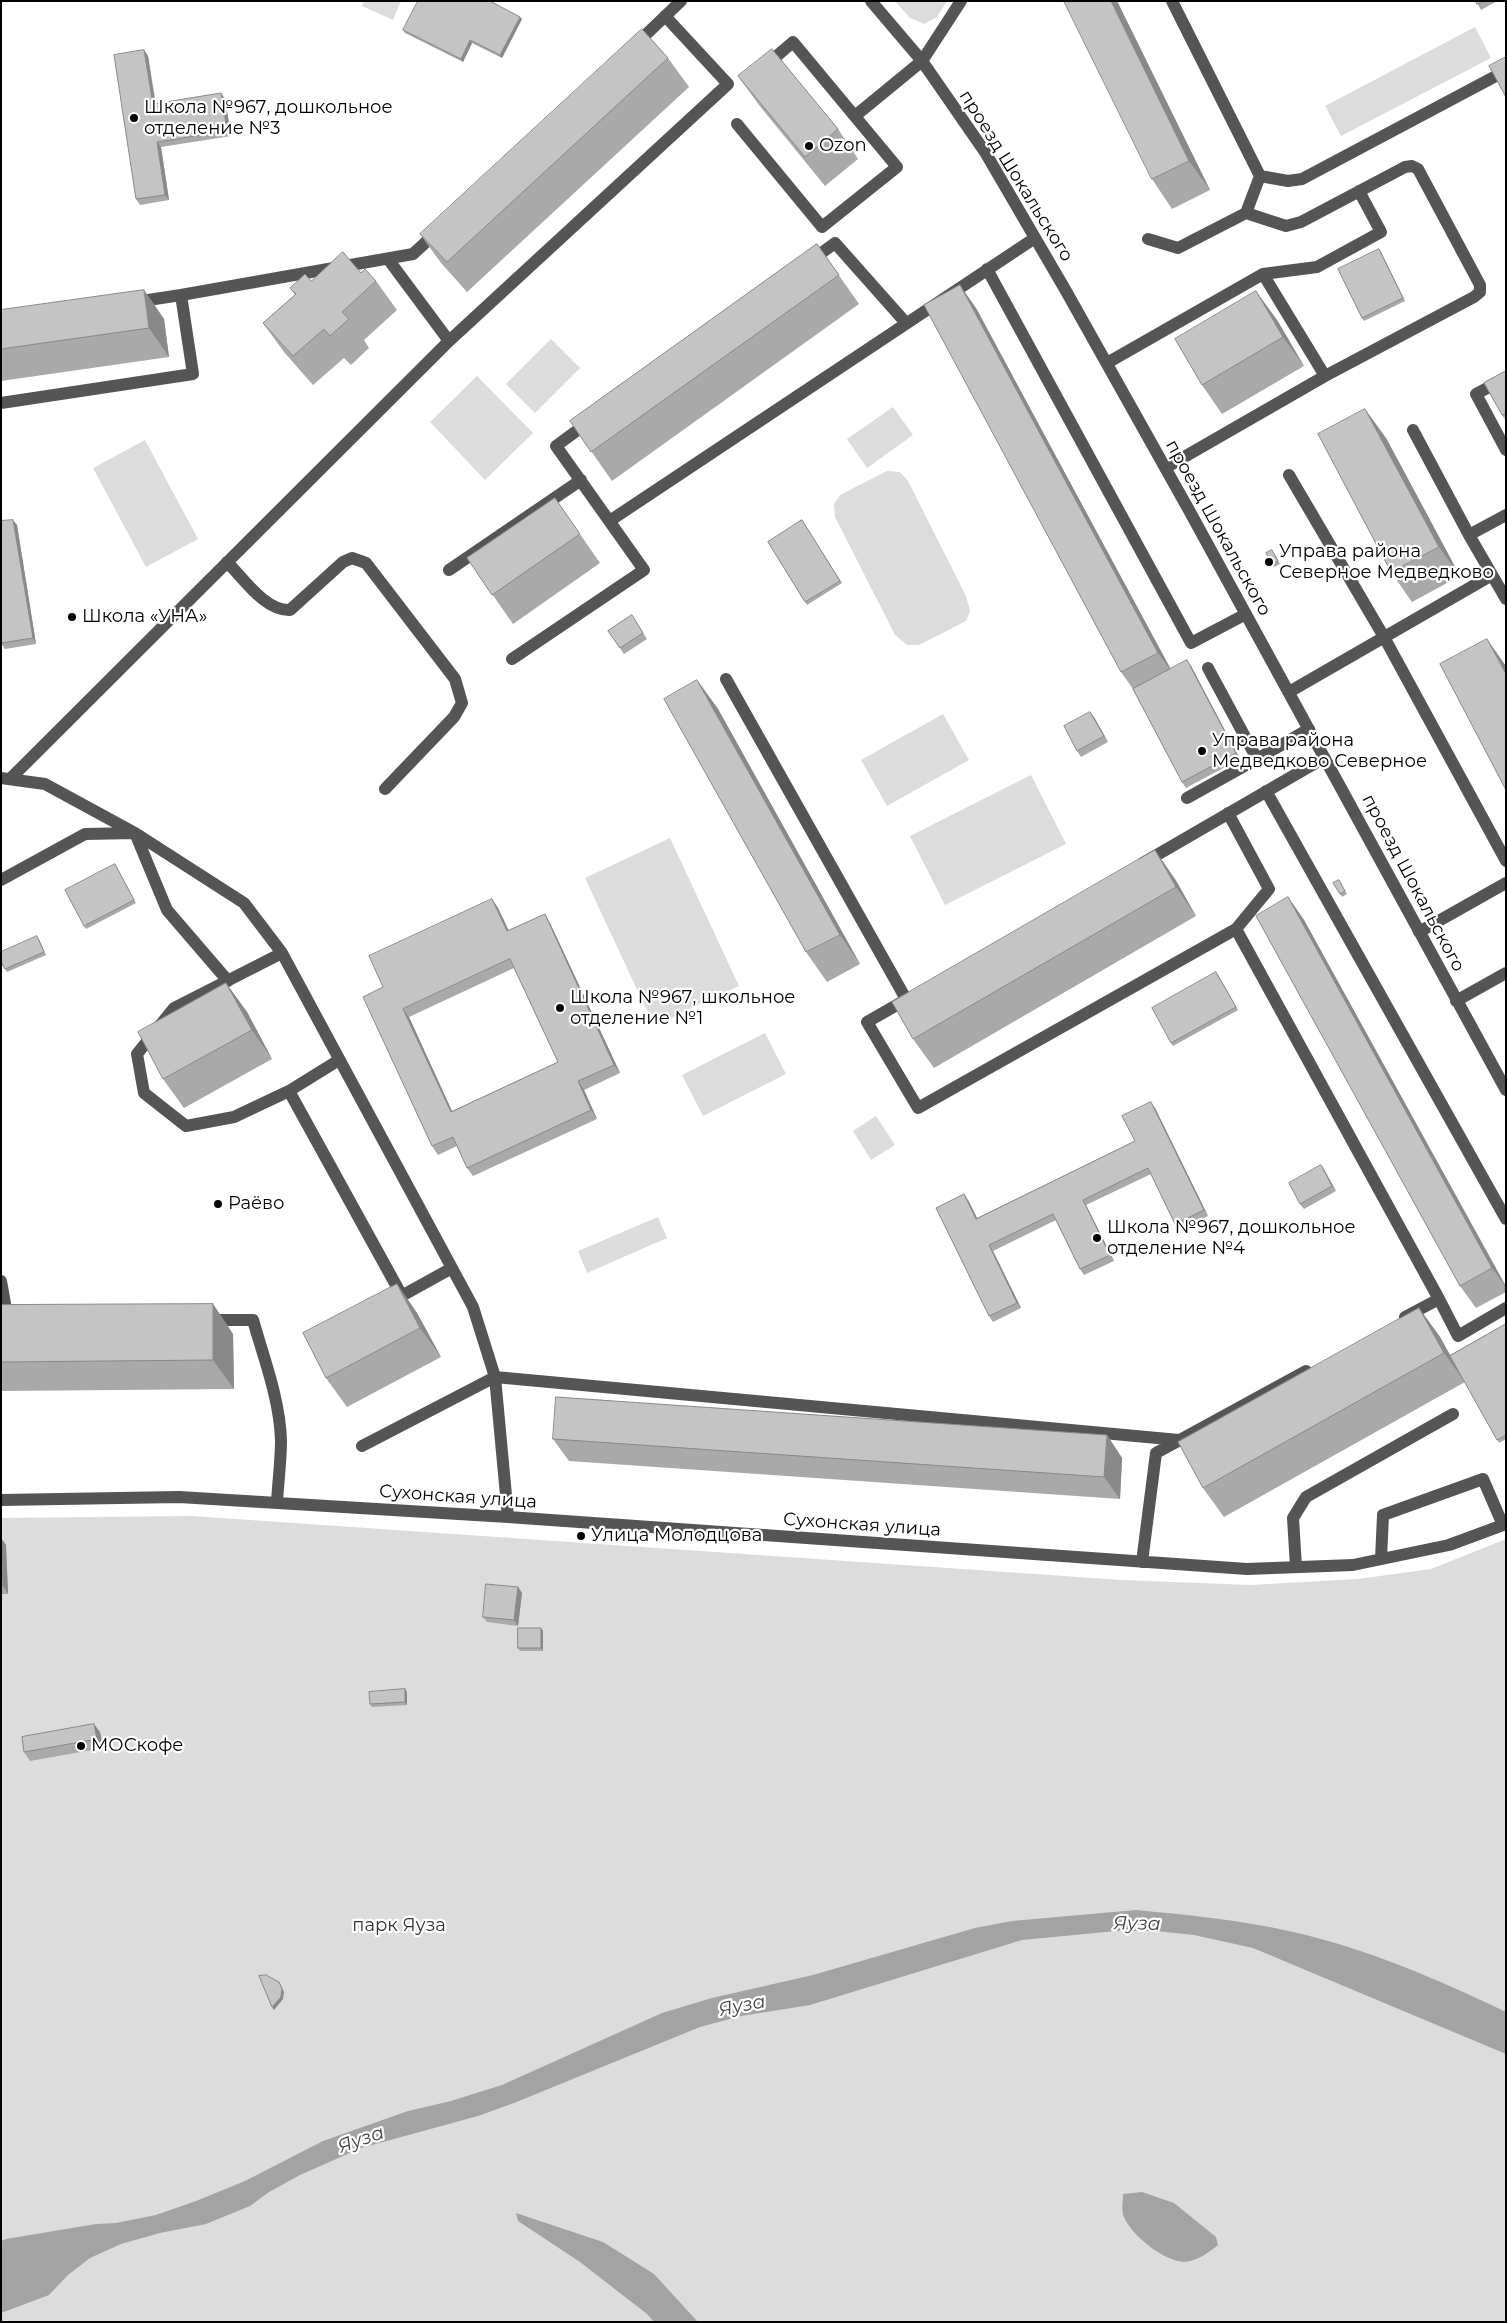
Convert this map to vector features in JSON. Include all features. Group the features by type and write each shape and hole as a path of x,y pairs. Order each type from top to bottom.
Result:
{"street":[{"path":"622,57 681,1"},
{"name":"проезд Шокальского","path":"870,1 922,61 985,152 1107,363 1506,1090"},
{"path":"855,116 922,61 961,1"},
{"path":"1148,239 1178,248 1246,213 1260,176 1172,1"},
{"path":"6,779 228,562 449,341 728,84 665,16"},
{"path":"738,124 822,227 897,167 793,42 754,76"},
{"path":"1260,176 1288,181 1302,179 1494,77"},
{"path":"1165,468 1325,376 1474,297 1480,292 1480,285 1418,169 1412,166 1405,167 1301,222 1286,226 1246,213"},
{"path":"1107,363 1263,274 1317,267 1381,232 1359,191"},
{"path":"124,304 181,296 413,254 449,220"},
{"path":"610,520 1035,238"},
{"path":"796,272 836,243 906,323"},
{"path":"388,259 449,341"},
{"path":"987,269 1191,643 1246,614"},
{"path":"1263,274 1325,376"},
{"path":"1,403 193,374 181,296"},
{"path":"1506,378 1476,394 1506,450"},
{"path":"512,659 644,570 556,446 604,411"},
{"path":"1413,430 1469,535 1506,599"},
{"path":"1289,475 1384,637 1506,862"},
{"path":"449,570 581,480"},
{"path":"1469,535 1506,515"},
{"path":"228,562 271,606 281,611 290,610 343,562 352,558 366,563 455,679 462,703 454,717 385,789"},
{"path":"1288,692 1492,575"},
{"path":"1208,668 1257,759"},
{"path":"726,678 906,1000"},
{"path":"1187,798 1309,729"},
{"path":"1130,870 1324,758"},
{"path":"6,779 45,784 135,833 244,903 282,954 473,1307 495,1377 508,1517"},
{"path":"1266,791 1506,1219"},
{"path":"923,990 867,1022 918,1108 1236,929 1269,889 1228,813"},
{"path":"1,880 85,834 135,833"},
{"path":"135,833 167,910 228,980"},
{"path":"1419,932 1506,883"},
{"path":"1236,929 1458,1336 1506,1308"},
{"path":"282,954 174,1008 137,1054 144,1092 186,1126 234,1117 289,1091 339,1060"},
{"path":"1456,1001 1506,973"},
{"path":"289,1091 402,1296"},
{"path":"386,1305 452,1268"},
{"path":"1,1281 8,1320 17,1320"},
{"path":"1395,1322 1438,1299"},
{"path":"194,1320 253,1320 278,1417 281,1440 277,1503"},
{"path":"1142,1562 1156,1453 1317,1365"},
{"path":"362,1446 495,1377 1179,1440"},
{"path":"1296,1567 1293,1518 1306,1497 1453,1414"},
{"path":"1381,1559 1383,1514 1483,1479 1505,1524"},
{"name":"Сухонская улица","path":"1,1500 179,1497 508,1517 1247,1569 1353,1565 1449,1545 1505,1524"}],"green space":[{"path":"364,1 401,1 393,20 362,6"},
{"path":"895,1 947,1 937,17 924,24 910,18"},
{"path":"1475,27 1491,58 1341,136 1325,106"},
{"path":"551,339 580,368 535,413 506,384"},
{"path":"477,376 533,433 485,480 430,422"},
{"path":"893,407 913,435 867,468 847,439"},
{"path":"145,440 198,539 146,567 93,468"},
{"path":"887,471 900,472 908,481 966,596 970,611 966,621 919,645 907,645 895,635 835,517 834,504 840,495"},
{"path":"943,714 969,760 887,806 861,760"},
{"path":"1031,775 1066,844 945,905 910,836"},
{"path":"670,838 739,986 654,1026 585,878"},
{"path":"765,1033 786,1074 703,1116 682,1075"},
{"path":"876,1116 895,1145 871,1160 853,1131"},
{"path":"658,1217 667,1238 587,1273 578,1251"},
{"name":"парк Яуза","path":"192,1516 1122,1580 1250,1585 1358,1579 1431,1569 1506,1539 1506,2322 1,2322 1,1518"}],"water":[{"name":"Яуза","path":"1136,1910 1215,1918 1293,1932 1348,1947 1402,1966 1506,2012 1506,2054 1253,1948 1194,1935 1156,1931 1116,1931 1022,1940 810,2005 741,2016 700,2027 478,2116 361,2148 300,2175 269,2192 250,2206 206,2224 160,2233 121,2244 90,2258 68,2275 49,2295 1,2313 1,2241 6,2239 96,2224 116,2223 156,2215 245,2181 323,2141 408,2111 451,2101 502,2085 662,2013 712,1998 813,1975 975,1928 1012,1921"},
{"path":"1142,2192 1174,2203 1216,2237 1218,2245 1207,2253 1188,2262 1176,2261 1158,2252 1134,2232 1124,2217 1123,2194"},
{"path":"516,2213 603,2242 654,2274 698,2322 654,2322 647,2314 580,2262 518,2221"}],"building":[{"path":"418,1 490,1 520,17 500,55 470,40 461,59 403,30"},
{"path":"1064,1 1111,1 1189,161 1152,179"},
{"path":"642,29 668,58 447,262 420,234"},
{"path":"772,49 838,129 805,157 738,76"},
{"path":"144,50 153,104 221,93 227,131 157,142 165,195 136,199 114,55"},
{"path":"1506,57 1506,97 1489,66"},
{"path":"817,244 839,275 591,452 570,421"},
{"path":"1379,249 1403,298 1362,318 1338,269"},
{"path":"343,252 361,273 365,269 376,281 342,312 349,319 330,336 324,329 293,356 263,323 296,294 290,288 305,274 311,281"},
{"path":"960,285 1158,653 1121,672 924,305"},
{"path":"144,290 149,328 1,349 1,310"},
{"path":"1256,291 1283,337 1202,385 1175,339"},
{"path":"1506,371 1506,413 1502,415 1484,383"},
{"path":"1365,409 1439,547 1391,572 1318,434"},
{"path":"555,498 580,534 492,595 467,558"},
{"path":"13,520 33,638 1,643 1,521"},
{"path":"802,520 840,581 805,602 768,542"},
{"path":"1272,550 1278,561 1272,564 1266,553"},
{"path":"632,615 643,633 620,648 608,631"},
{"path":"1487,639 1506,674 1506,790 1440,664"},
{"path":"1187,660 1236,753 1182,782 1133,689"},
{"path":"697,680 840,935 806,952 664,699"},
{"path":"1090,712 1104,736 1077,751 1064,726"},
{"path":"1155,850 1176,887 913,1039 892,1002"},
{"path":"115,864 134,900 84,926 65,890"},
{"path":"1339,880 1345,891 1340,894 1333,883"},
{"path":"1288,897 1492,1268 1460,1286 1256,916"},
{"path":"492,899 507,931 545,914 614,1065 578,1081 591,1110 467,1168 453,1137 432,1146 363,997 383,987 369,956","holes":["510,959 558,1062 451,1112 403,1009"]},
{"path":"37,936 44,952 5,969 1,962 1,952"},
{"path":"1216,972 1236,1007 1171,1043 1152,1008"},
{"path":"226,983 252,1030 163,1079 138,1032"},
{"path":"1151,1102 1204,1210 1175,1224 1148,1168 1083,1200 1110,1255 1080,1269 1053,1214 989,1245 1017,1303 989,1316 936,1208 964,1194 976,1219 1135,1141 1122,1116"},
{"path":"1321,1165 1332,1186 1300,1204 1289,1183"},
{"path":"397,1284 420,1328 326,1378 303,1333"},
{"path":"213,1304 213,1360 1,1362 1,1305"},
{"path":"1419,1308 1444,1353 1203,1488 1178,1442"},
{"path":"1506,1324 1506,1435 1497,1440 1450,1356"},
{"path":"556,1397 1107,1435 1104,1477 553,1439"},
{"path":"1,1555 3,1586 1,1586"},
{"path":"486,1584 518,1587 514,1620 483,1617"},
{"path":"518,1628 541,1628 541,1648 518,1648"},
{"path":"405,1689 405,1702 370,1704 369,1692"},
{"path":"94,1724 97,1739 24,1752 22,1737"},
{"path":"266,1975 279,1982 282,1989 281,1997 272,2007 259,1976"}],"place":[{"name":"Школа №967, дошкольное отделение №3","path":"134,118"},
{"name":"Ozon","path":"809,146"},
{"name":"Управа района Северное Медведково","path":"1269,562"},
{"name":"Школа «УНА»","path":"72,617"},
{"name":"Управа района Медведково Северное","path":"1202,751"},
{"name":"Школа №967, школьное отделение №1","path":"560,1008"},
{"name":"Раёво","path":"218,1204"},
{"name":"Школа №967, дошкольное отделение №4","path":"1097,1238"},
{"name":"Улица Молодцова","path":"581,1536"},
{"name":"МОСкофе","path":"81,1746"}]}
